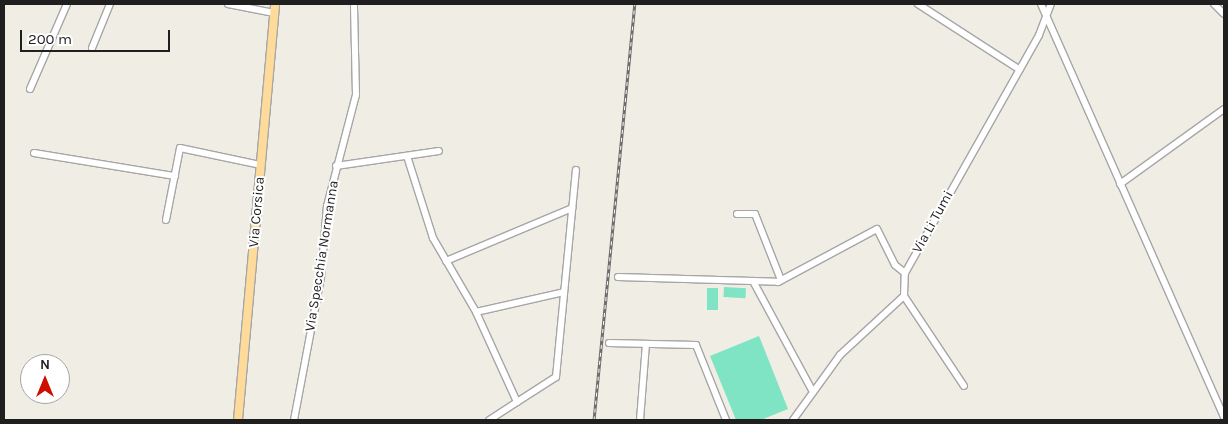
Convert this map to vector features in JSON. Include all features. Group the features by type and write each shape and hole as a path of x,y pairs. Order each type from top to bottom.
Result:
{"main road":[{"name":"Via Corsica","path":"238,420 275,4"}],"street":[{"path":"30,89 67,4"},
{"path":"92,48 110,4"},
{"path":"228,4 274,13"},
{"name":"Via Specchia Normanna","path":"294,420 321,276 327,206 356,95 354,4"},
{"path":"918,4 1020,70"},
{"path":"1041,4 1224,417"},
{"name":"Via Li Tumi","path":"904,296 905,273 1040,35 1045,14 1051,4"},
{"path":"1214,4 1224,14"},
{"path":"1120,184 1224,109"},
{"path":"166,220 180,148 261,165"},
{"path":"336,166 439,151"},
{"path":"34,153 175,176"},
{"path":"407,156 433,238 476,312 517,402"},
{"path":"489,420 556,378 576,170"},
{"path":"446,261 572,208"},
{"path":"737,214 754,214 781,280"},
{"path":"618,278 753,282 781,280 877,229 895,265 905,273"},
{"path":"753,282 813,392"},
{"path":"476,312 564,292"},
{"path":"792,420 845,349 904,296 964,386"},
{"path":"609,344 696,345 726,420"},
{"path":"640,420 646,344"}],"green space":[{"path":"724,287 746,288 745,298 723,297"},
{"path":"707,288 718,288 718,310 707,310"},
{"path":"759,336 788,409 761,420 736,420 710,356"}],"railway":[{"path":"594,420 635,4"}]}
